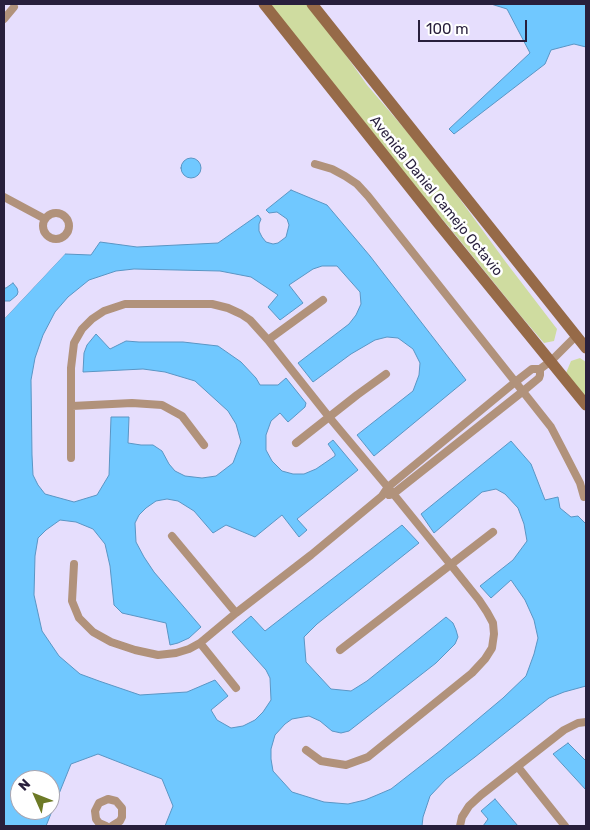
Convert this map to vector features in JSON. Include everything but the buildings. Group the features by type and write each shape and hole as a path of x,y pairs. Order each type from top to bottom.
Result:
{"main road":[{"name":"Avenida Daniel Camejo Octavio","path":"264,4 586,405"},
{"name":"Avenida Daniel Camejo Octavio","path":"312,4 586,348"}],"street":[{"path":"4,19 14,7"},
{"path":"315,164 345,176 357,184 368,196 514,383 540,413 564,450 580,483 584,497"},
{"path":"4,197 45,219"},
{"path":"268,340 322,300"},
{"path":"71,458 71,368 74,343 82,329 104,311 125,304 212,304 228,308 250,320 394,494 483,606 492,623 494,634 492,648 472,674 368,757 346,765 321,760 306,750"},
{"path":"74,564 72,601 79,618 94,632 111,642 158,655 189,649 200,643 311,555 382,496 388,487 514,383 532,369 540,368 551,361 576,336"},
{"path":"382,496 394,494 522,392 539,378 540,368"},
{"path":"296,443 356,395 386,374"},
{"path":"72,406 132,403 162,404 182,416 204,445"},
{"path":"340,650 493,532"},
{"path":"172,536 236,614"},
{"path":"200,643 236,688"},
{"path":"460,826 462,817 469,806 481,795 564,730 578,723 586,722"},
{"path":"518,767 565,826"},
{"path":"101,825 95,815 96,806 103,800 112,800 120,804 123,813 120,822 112,826"}],"green space":[{"path":"270,4 307,4 326,27 367,85 446,180 557,329 554,341 544,343 520,315 421,195"},
{"path":"580,358 586,362 586,398 566,373 571,361"}],"water":[{"path":"491,4 586,4 586,47 574,44 551,50 545,64 454,134 449,129 530,53 507,9"},
{"path":"187,158 195,158 201,164 201,172 195,178 187,178 181,172 181,164"},
{"path":"291,190 327,205 370,256 466,380 374,456 357,435 413,391 419,375 420,363 413,349 398,338 387,337 375,340 351,354 313,382 298,363 349,324 361,304 360,292 337,266 322,266 313,269 289,285 303,303 280,320 268,307 278,295 251,277 220,271 134,269 116,271 89,280 68,297 55,312 43,335 35,358 31,380 33,475 45,494 74,502 97,495 109,475 111,417 129,417 128,443 153,445 162,451 175,471 185,476 202,478 216,476 233,463 241,442 236,424 228,411 195,381 165,372 143,369 83,372 84,353 87,345 96,334 110,349 126,341 183,342 218,346 241,362 260,385 278,385 286,378 306,403 305,407 288,422 280,413 271,421 266,435 266,450 272,461 282,471 304,474 316,469 335,456 328,444 333,440 358,470 297,519 307,530 299,537 282,515 255,537 226,525 213,533 194,511 178,501 167,499 156,501 146,508 139,515 135,523 136,542 154,572 201,627 189,638 170,645 166,623 122,613 114,605 110,566 105,544 93,529 76,522 60,520 38,538 35,556 34,595 42,631 59,656 80,674 140,695 187,692 215,680 228,696 211,710 217,720 231,728 243,726 255,720 271,700 270,678 266,670 232,632 251,616 265,631 402,525 419,543 317,624 304,637 306,662 331,689 351,691 367,681 446,617 453,623 456,630 458,637 455,644 436,663 349,731 341,733 332,731 320,721 309,716 292,719 275,735 271,749 273,771 292,792 324,802 348,804 365,800 391,789 441,750 526,676 538,638 534,620 525,600 511,580 491,598 480,586 513,560 527,541 524,524 518,508 505,494 496,489 482,492 434,533 421,514 511,441 531,464 545,500 558,497 560,508 571,517 578,516 586,524 586,686 549,698 446,779 430,796 422,826 165,826 173,806 162,779 98,754 71,764 60,791 60,770 10,770 10,820 48,820 46,826 4,826 4,319 65,254 91,255 100,242 137,247 218,243 258,215 261,219 259,231 262,237 266,242 278,243 286,237 289,225 287,219 277,212 269,213 266,210"},
{"path":"13,283 17,288 17,295 10,301 4,301 4,288"},
{"path":"568,743 586,761 586,790 553,754"},
{"path":"495,799 518,826 483,826 488,819 481,811"}],"pier":[{"path":"64,252 65,254 4,319 4,316"}]}
